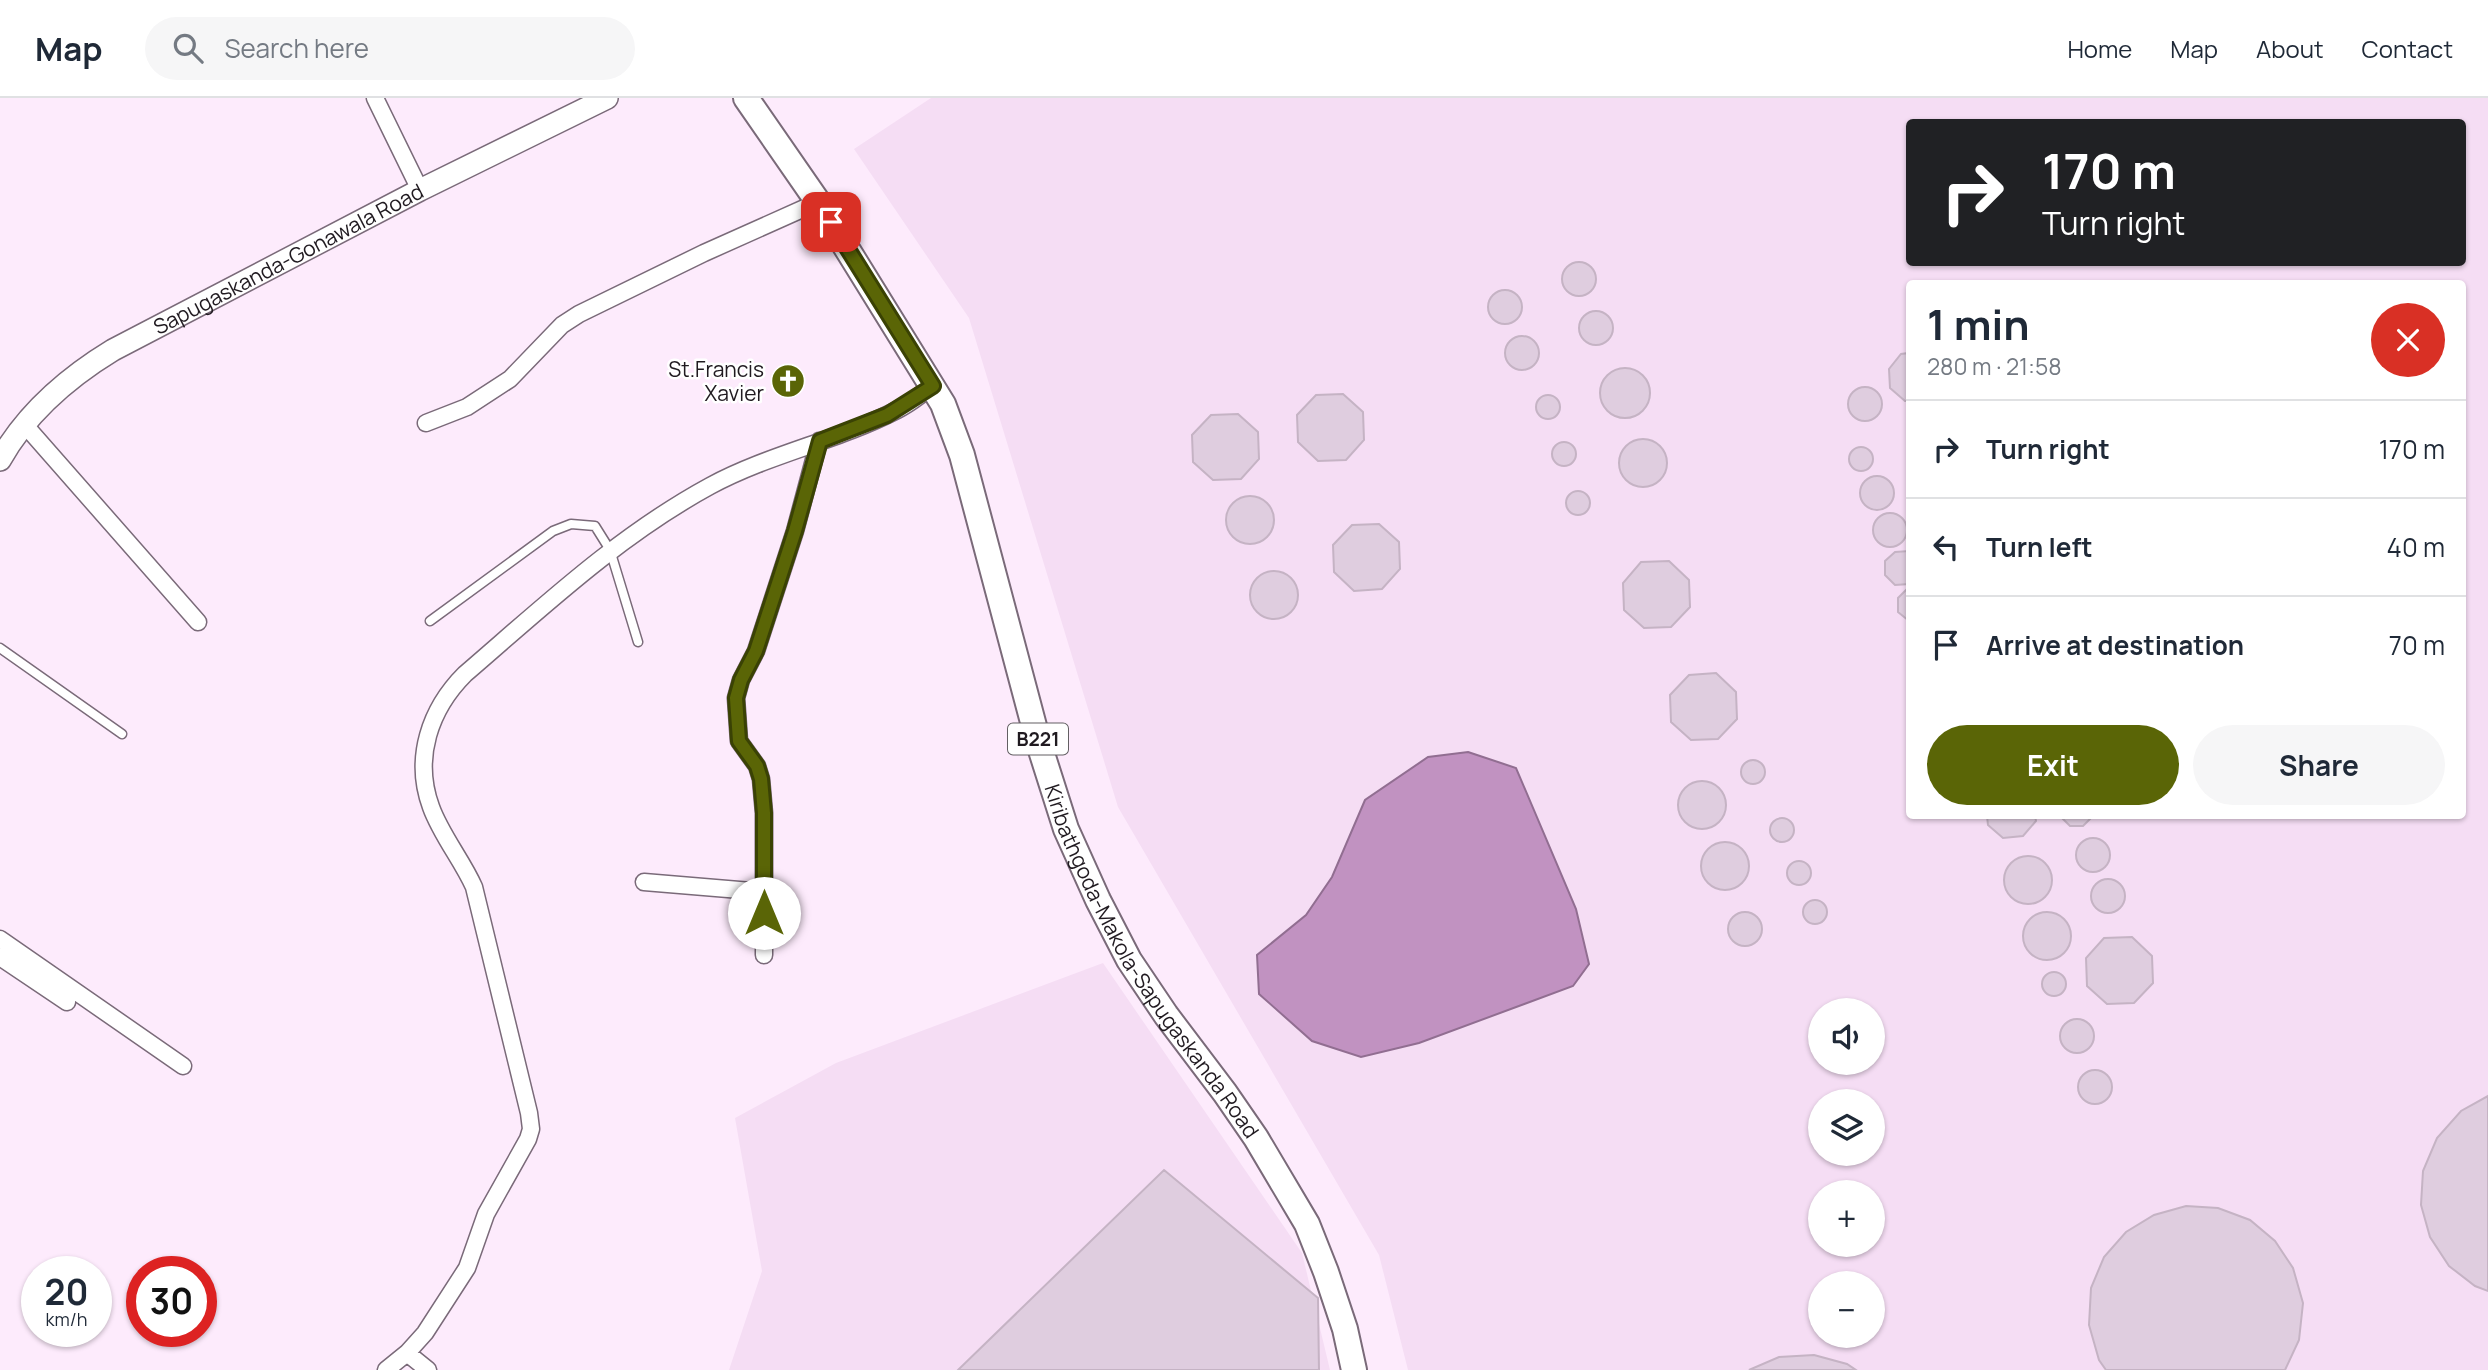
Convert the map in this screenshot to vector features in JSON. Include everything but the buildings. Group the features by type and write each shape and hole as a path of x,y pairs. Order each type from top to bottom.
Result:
{"main road":[{"name":"Kiribathgoda-Makola-Sapugaskanda Road","path":"746,98 818,202 943,404 962,455 1038,741 1066,829 1129,960 1256,1138 1307,1224 1341,1318 1354,1370"}],"street":[{"path":"375,98 420,190"},
{"name":"Sapugaskanda-Gonawala Road","path":"0,460 24,424 64,383 113,349 420,190 607,98"},
{"path":"426,423 467,407 510,379 562,325 579,314 682,263 818,202"},
{"path":"386,1370 407,1353 425,1333 467,1268 486,1214 524,1147 531,1129 474,887 431,807 425,781 427,736 436,710 458,682 610,550 709,486 748,467 873,422 900,409 933,386"},
{"path":"24,424 198,622"},
{"path":"764,955 764,813 761,779 757,766 739,741 736,698 741,680 756,651 795,531 820,441"},
{"path":"645,882 764,892"},
{"path":"0,939 183,1066"},
{"path":"0,957 67,1002"},
{"path":"407,1353 428,1370"}],"lane":[{"path":"430,621 553,531 571,524 595,526 610,550 638,642"},
{"path":"0,648 122,734"}],"shaded area":[{"path":"931,98 2488,98 2488,1370 1408,1370 1379,1255 1118,807 969,318 854,149"},
{"path":"1468,752 1516,768 1576,909 1589,964 1573,986 1419,1043 1361,1057 1312,1041 1259,994 1257,955 1306,915 1332,877 1365,800 1428,757"},
{"path":"1103,963 1302,1253 1330,1370 729,1370 762,1271 735,1118 836,1063"}],"place":[{"name":"St.Francis Xavier","path":"788,381"}],"route":[{"path":"764,913 764,813 761,779 751,755 743,750 739,741 736,698 741,680 756,651 795,531 820,441 900,409 933,386 831,222"}]}
